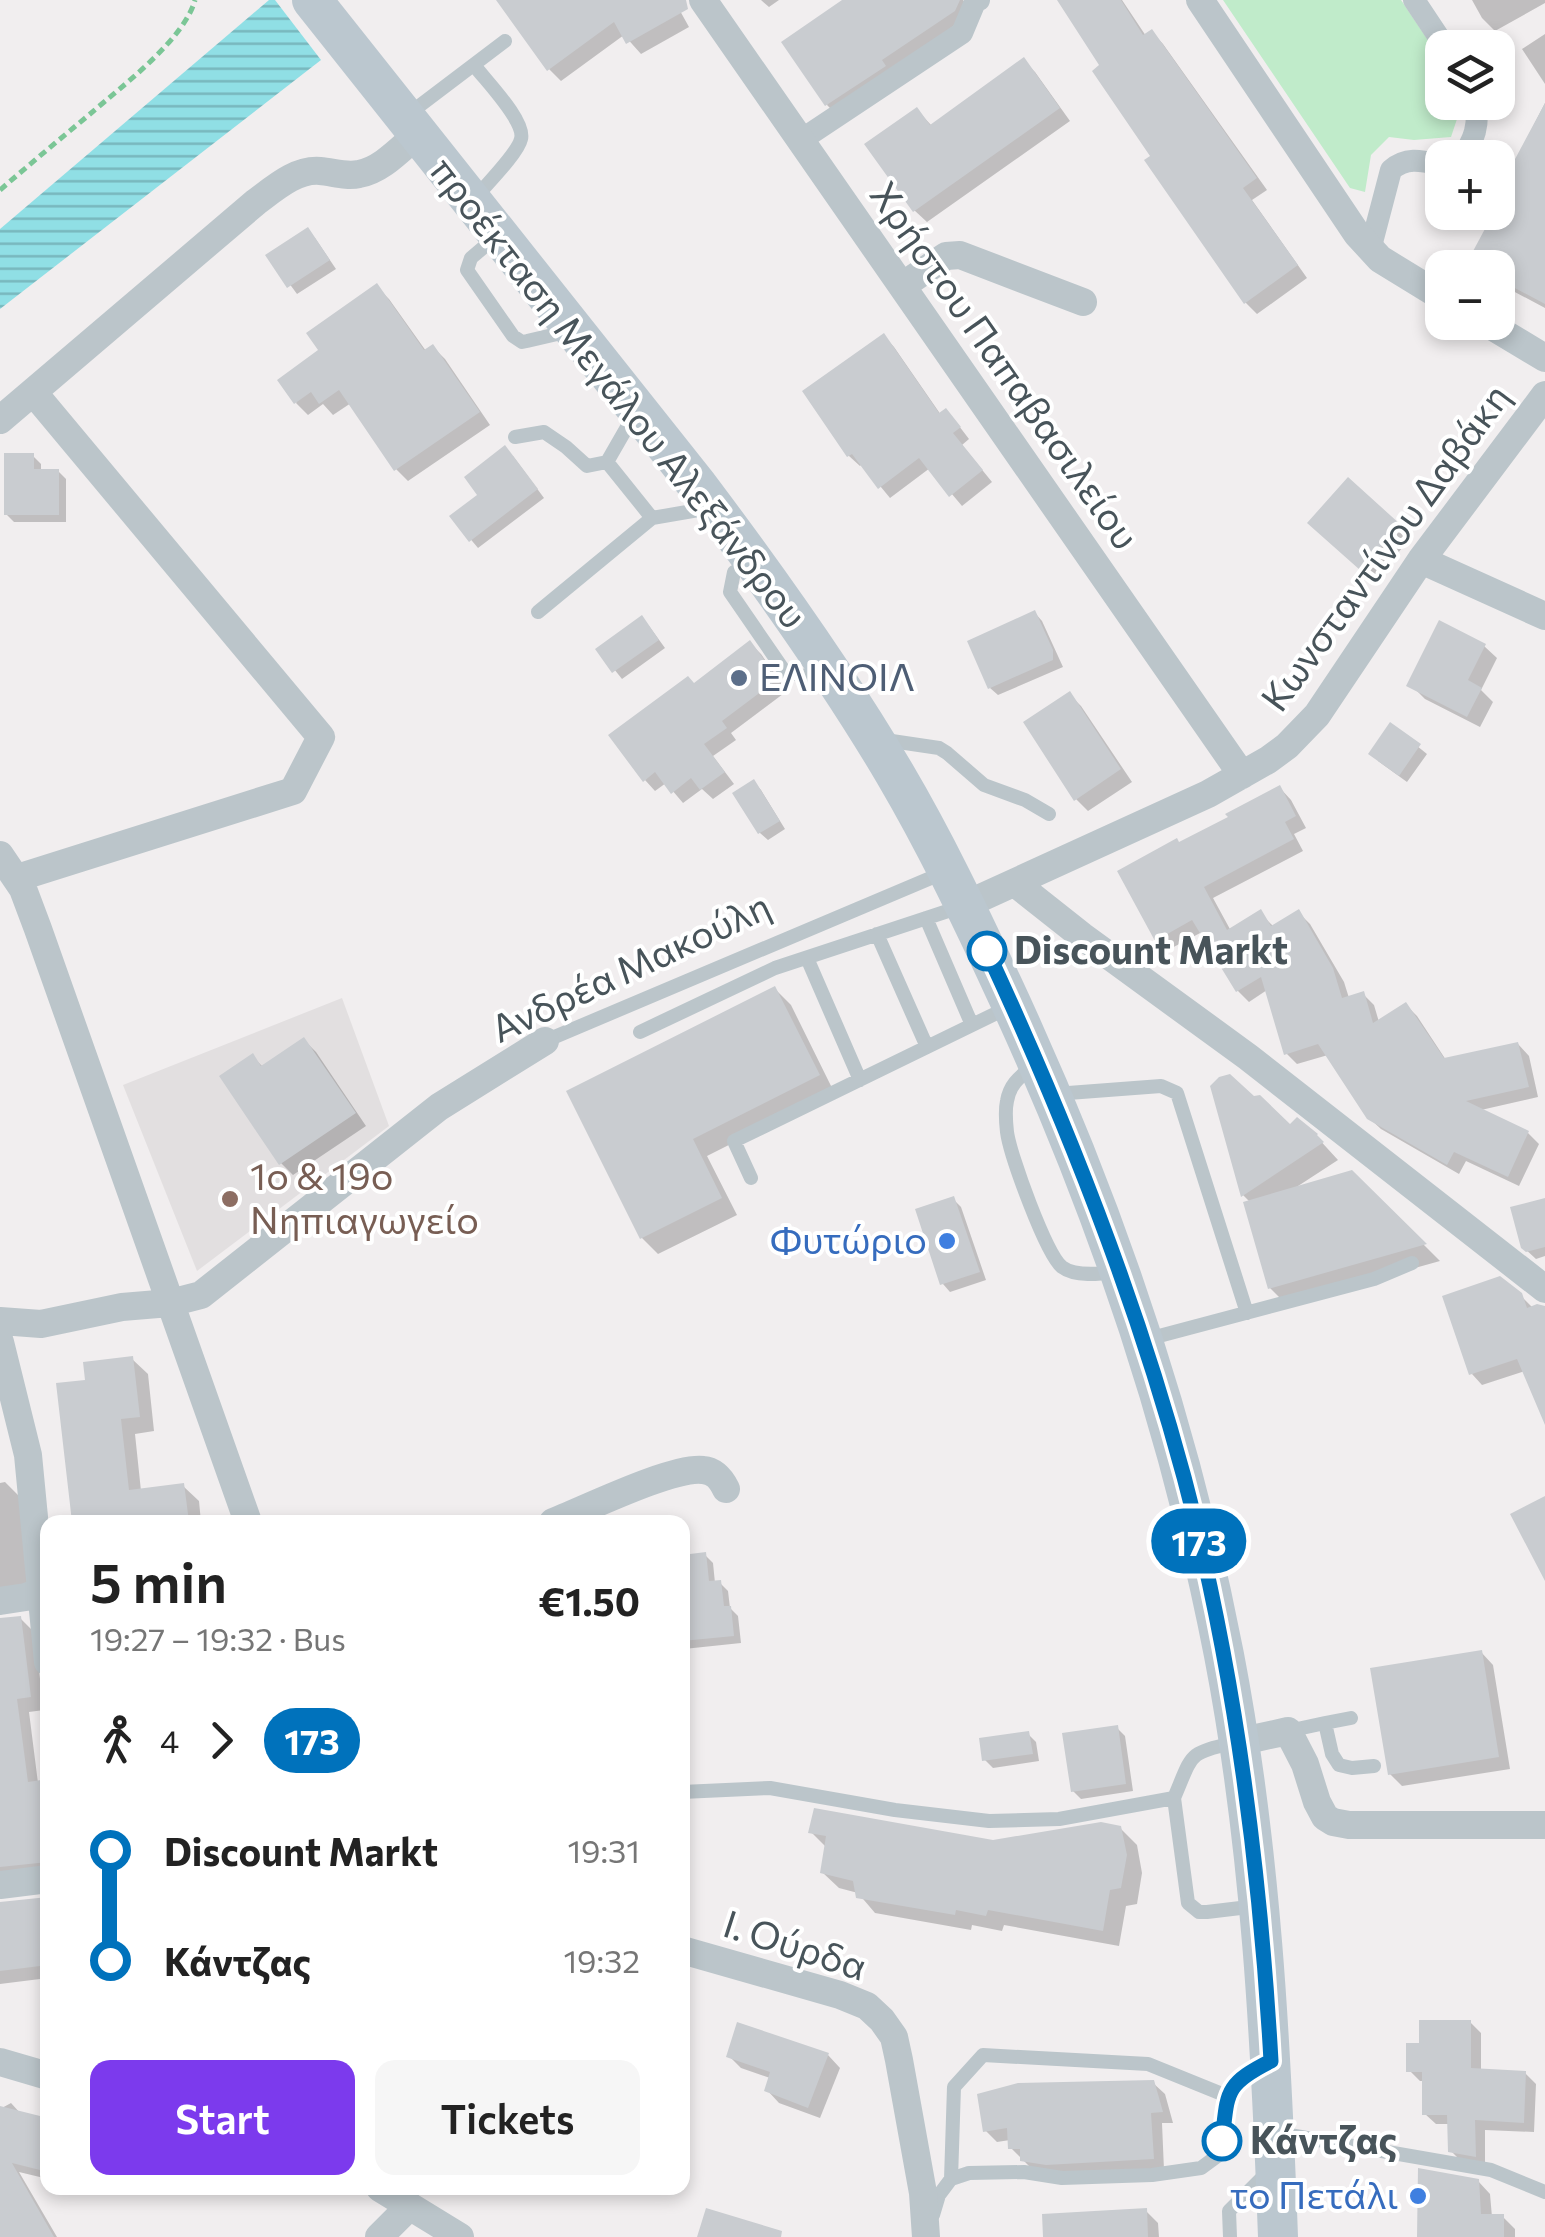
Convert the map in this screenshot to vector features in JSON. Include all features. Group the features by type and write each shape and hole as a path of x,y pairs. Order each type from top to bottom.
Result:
{"main road":[{"name":"προέκταση Μεγάλου Αλεξάνδρου","path":"312,0 714,507 797,621 873,738 957,888 1045,1078 1143,1340 1184,1476 1224,1656 1258,1906 1271,2061 1278,2237"}],"street":[{"name":"Χρήστου Παπαβασιλείου","path":"703,0 1242,775"},
{"path":"801,140 962,33 979,0"},
{"path":"1200,0 1356,234 1387,264 1425,287"},
{"path":"1414,0 1434,30"},
{"path":"0,420 281,184 317,170 362,174 378,166 403,114"},
{"path":"1370,250 1391,170 1409,160 1425,162"},
{"path":"902,286 946,256 960,254 1083,302"},
{"path":"1515,340 1545,358"},
{"path":"17,878 293,792 321,737 33,392"},
{"name":"Κωνσταντίνου Δαβάκη","path":"957,888 1015,883 1190,803 1279,752 1309,725 1421,560 1545,394"},
{"path":"1421,560 1545,616"},
{"path":"0,854 17,878 38,929 245,1515"},
{"path":"1015,883 1248,1057 1545,1289"},
{"name":"Ανδρέα Μακούλη","path":"0,1321 41,1324 122,1307 170,1304 201,1295 439,1106 545,1041"},
{"path":"0,1342 28,1456 40,1557"},
{"path":"571,1515 680,1472 704,1470 720,1478 726,1489"},
{"path":"0,1601 40,1592"},
{"path":"1238,1742 1288,1731 1305,1764 1317,1802 1325,1817 1333,1822 1545,1825"},
{"path":"0,1885 40,1880"},
{"name":"Ι. Ούρδα","path":"690,1952 840,1995 867,2006 882,2020 894,2038 899,2060 923,2193 926,2236"},
{"path":"0,2062 40,2074"},
{"path":"392,2195 460,2237"},
{"path":"379,2237 410,2206"}],"lane":[{"path":"403,114 505,42"},
{"path":"472,202 518,146 522,135 519,122 474,65"},
{"path":"515,437 544,432 586,466 607,462 637,410"},
{"path":"607,462 652,518"},
{"path":"538,612 652,518 714,507"},
{"path":"734,572 730,592 785,672 811,677"},
{"path":"873,738 938,748 984,785 1025,800 1049,814"},
{"path":"640,1032 775,968 926,918 957,888"},
{"name":"Ανδρέα Μακούλη","path":"545,1041 957,888"},
{"path":"926,918 972,1025"},
{"path":"877,934 927,1047"},
{"path":"807,958 860,1080"},
{"path":"751,1178 734,1141 1012,1005"},
{"path":"1120,1271 1089,1273 1063,1268 1050,1251 1007,1132 1006,1103 1013,1082 1045,1078 1161,1086 1176,1094 1246,1313"},
{"path":"1143,1340 1374,1279 1412,1264"},
{"path":"1288,1731 1351,1718"},
{"path":"1325,1723 1332,1754 1339,1765 1374,1766"},
{"path":"1238,1742 1197,1752 1174,1798 1188,1903 1199,1912 1258,1906"},
{"path":"690,1792 770,1788 878,1808 989,1821 1059,1819 1174,1798"},
{"path":"952,2179 954,2087 984,2055 1148,2064 1227,2096"},
{"path":"926,2236 939,2195 952,2179 969,2173 1024,2172 1062,2178 1104,2178 1201,2168 1220,2154 1227,2096 1240,2080 1271,2061"},
{"path":"1230,2237 1229,2211 1275,2148 1492,2170 1545,2192"}],"path":[{"path":"0,190 169,42 186,22 195,0"}],"shaded area":[{"name":"1ο & 19ο Νηπιαγωγείο","path":"342,998 389,1126 197,1271 123,1085"}],"green space":[{"path":"1223,0 1401,0 1425,36 1425,120 1457,120 1451,137 1389,137 1371,155 1365,192 1350,188"}],"water":[{"path":"269,0 275,0 321,60 0,309 0,229"}],"building":[{"path":"496,0 686,0 688,9 626,44 614,22 547,71"},
{"path":"842,0 960,0 955,11 882,60 886,66 825,106 781,42"},
{"path":"1057,0 1121,0 1143,35 1152,29 1257,178 1243,188 1298,265 1244,304 1144,160 1150,156 1092,71 1099,65"},
{"path":"1024,57 1060,108 913,212 864,144 917,107 930,125"},
{"path":"1545,103 1545,304 1515,288 1515,250 1474,250 1484,230 1515,230 1515,159"},
{"path":"308,227 330,260 287,288 265,255"},
{"path":"377,283 424,350 433,344 480,412 394,471 339,390 319,404 311,392 294,404 277,380 318,350 306,333"},
{"path":"884,333 939,413 946,408 961,427 953,433 983,470 949,497 919,458 878,489 852,454 847,457 802,391"},
{"path":"505,445 538,489 469,542 449,516 477,495 464,477"},
{"path":"4,453 34,453 34,469 59,469 59,515 4,515"},
{"path":"1348,477 1401,525 1360,570 1307,523"},
{"path":"1035,610 1053,650 1053,660 988,689 967,641"},
{"path":"642,615 659,640 612,673 595,649"},
{"path":"1439,620 1486,644 1468,680 1482,688 1467,717 1406,686"},
{"path":"750,640 778,679 722,721 727,728 704,744 725,772 700,790 691,778 671,794 655,772 643,782 608,735 688,676 694,683"},
{"path":"1070,691 1121,769 1074,801 1023,722"},
{"path":"1390,722 1421,744 1399,776 1368,754"},
{"path":"754,779 780,821 758,834 732,793"},
{"path":"1280,785 1296,816 1285,822 1294,839 1204,887 1227,930 1261,909 1271,926 1299,909 1333,968 1342,998 1364,991 1373,1023 1406,1002 1444,1058 1518,1042 1529,1087 1466,1101 1529,1131 1508,1177 1454,1152 1447,1165 1367,1119 1318,1044 1284,1055 1261,977 1236,992 1192,920 1155,941 1117,871 1177,838 1179,842 1228,817 1225,814"},
{"path":"775,986 820,1075 693,1139 722,1198 640,1239 566,1091"},
{"path":"304,1037 356,1113 279,1165 219,1076 253,1053 261,1066"},
{"path":"1230,1074 1254,1096 1260,1095 1290,1124 1297,1117 1324,1142 1241,1197 1210,1086 1219,1077"},
{"path":"1352,1170 1427,1244 1268,1289 1243,1202"},
{"name":"Φυτώριο","path":"954,1196 980,1272 940,1285 915,1209"},
{"path":"1545,1198 1545,1247 1526,1252 1521,1248 1510,1207"},
{"path":"1500,1276 1522,1293 1527,1308 1545,1306 1545,1425 1517,1359 1469,1375 1442,1296"},
{"path":"133,1356 140,1417 121,1419 129,1490 184,1483 188,1515 71,1515 56,1383 85,1380 83,1362"},
{"path":"1545,1496 1545,1581 1510,1514"},
{"path":"706,1552 709,1581 721,1580 724,1606 731,1606 734,1636 690,1640 690,1554"},
{"path":"21,1616 31,1697 17,1699 28,1782 40,1780 40,1863 0,1867 0,1618"},
{"path":"1482,1650 1499,1757 1388,1775 1370,1668"},
{"path":"1118,1725 1126,1784 1071,1792 1062,1733"},
{"path":"1029,1731 1033,1754 982,1761 979,1738"},
{"path":"814,1808 993,1840 1101,1822 1121,1826 1127,1855 1121,1888 1110,1890 1103,1931 988,1910 986,1916 956,1910 955,1915 856,1898 853,1881 820,1873 826,1836 808,1833"},
{"path":"40,1898 40,1966 0,1971 0,1902"},
{"path":"1419,2020 1471,2020 1471,2068 1526,2071 1524,2123 1475,2120 1476,2157 1448,2152 1447,2115 1422,2115 1422,2072 1406,2072 1406,2043 1419,2043"},
{"path":"737,2022 829,2053 808,2108 764,2091 770,2072 726,2057"},
{"path":"1154,2080 1163,2112 1151,2113 1154,2159 1046,2165 1020,2161 1020,2149 1008,2149 1007,2128 983,2132 977,2094 1018,2083"},
{"path":"0,2106 40,2116 40,2170 12,2163 54,2237 0,2237"},
{"path":"1418,2168 1479,2179 1481,2214 1504,2214 1504,2237 1417,2237"},
{"path":"706,2208 782,2231 781,2237 697,2237"},
{"path":"1147,2208 1148,2237 1043,2237 1042,2214"}],"bus line":[{"name":"173","path":"987,951 1063,1121 1120,1271 1184,1476 1224,1656 1250,1829 1271,2061 1240,2080 1227,2096 1222,2141"}],"place":[{"name":"ΕΛΙΝΟΙΛ","path":"739,678"},
{"name":"Discount Markt","path":"987,951"},
{"name":"1ο & 19ο Νηπιαγωγείο","path":"230,1199"},
{"name":"Φυτώριο","path":"947,1241"},
{"name":"Κάντζας","path":"1222,2141"},
{"name":"το Πετάλι","path":"1418,2196"}]}
